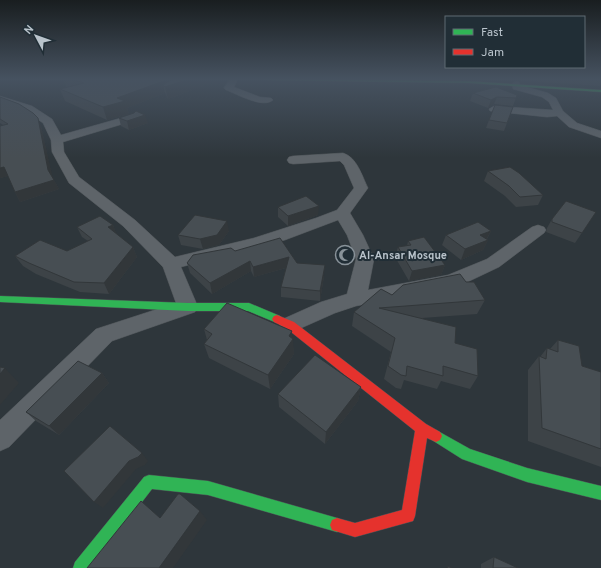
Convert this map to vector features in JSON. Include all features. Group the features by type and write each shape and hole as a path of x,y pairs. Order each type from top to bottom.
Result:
{"street":[{"path":"20,106 28,108 48,121 57,140 58,152 74,180 129,223 171,264 188,307"},
{"path":"556,106 559,113 573,125 600,135"},
{"path":"494,109 548,114 559,113"},
{"path":"57,140 132,118"},
{"path":"171,264 226,251 314,226 342,213 361,188 350,164 343,157 293,160"},
{"path":"342,213 355,235 365,259 356,299"},
{"path":"290,325 328,307 356,299 452,281 493,263 538,230"},
{"path":"0,299 188,307 249,307 290,325 422,428 467,454 527,475 600,494"},
{"path":"0,438 104,335 188,307"},
{"path":"81,568 149,482 208,488 287,512 355,530 408,516 422,428"}],"building":[{"path":"0,106 21,106 38,118 48,170 54,180 15,192 4,167 0,168 0,126 8,124 0,119"},
{"path":"495,106 513,107 507,123 489,120"},
{"path":"136,111 145,115 127,121 119,118 134,113"},
{"path":"510,167 519,173 543,195 520,197 509,186 488,171"},
{"path":"306,196 319,206 288,216 278,207"},
{"path":"566,201 596,212 582,233 552,222 552,219"},
{"path":"195,215 227,221 217,235 200,239 178,235"},
{"path":"100,216 113,225 108,227 133,247 104,283 74,282 15,256 40,240 67,251 92,239 77,227"},
{"path":"478,222 491,231 480,235 488,240 465,249 446,235"},
{"path":"424,237 445,265 412,271 398,247 411,245 408,241"},
{"path":"280,238 297,263 325,265 320,291 281,287 289,257 253,267 250,261 210,283 187,263 193,255 231,248 235,251"},
{"path":"460,274 466,282 474,282 485,300 379,308 456,327 455,343 477,349 478,376 443,366 443,376 407,366 406,376 401,375 388,366 395,338 354,312 381,289 392,295 403,285"},
{"path":"227,303 292,331 289,336 293,339 268,375 204,344 212,334 204,329"},
{"path":"558,340 579,346 582,366 601,372 601,449 542,428 539,356 546,359 547,348 558,352"},
{"path":"315,355 361,387 326,432 278,394"},
{"path":"78,361 102,373 49,426 26,412"},
{"path":"0,367 5,368 0,374"},
{"path":"110,426 142,453 138,457 129,461 94,502 64,471"},
{"path":"178,494 180,494 200,511 159,568 87,568 141,501 160,518"},
{"path":"494,557 518,568 493,568"}],"traffic: fast":[{"path":"0,299 188,307 249,307 277,319"},
{"path":"436,436 467,454 527,475 601,493"},
{"path":"81,568 149,482 208,488 337,525"}],"traffic: jam":[{"path":"277,319 290,325 422,428 436,436"},
{"path":"337,525 355,530 408,516 422,428"}],"place":[{"name":"Al-Ansar Mosque","path":"345,255"}]}
